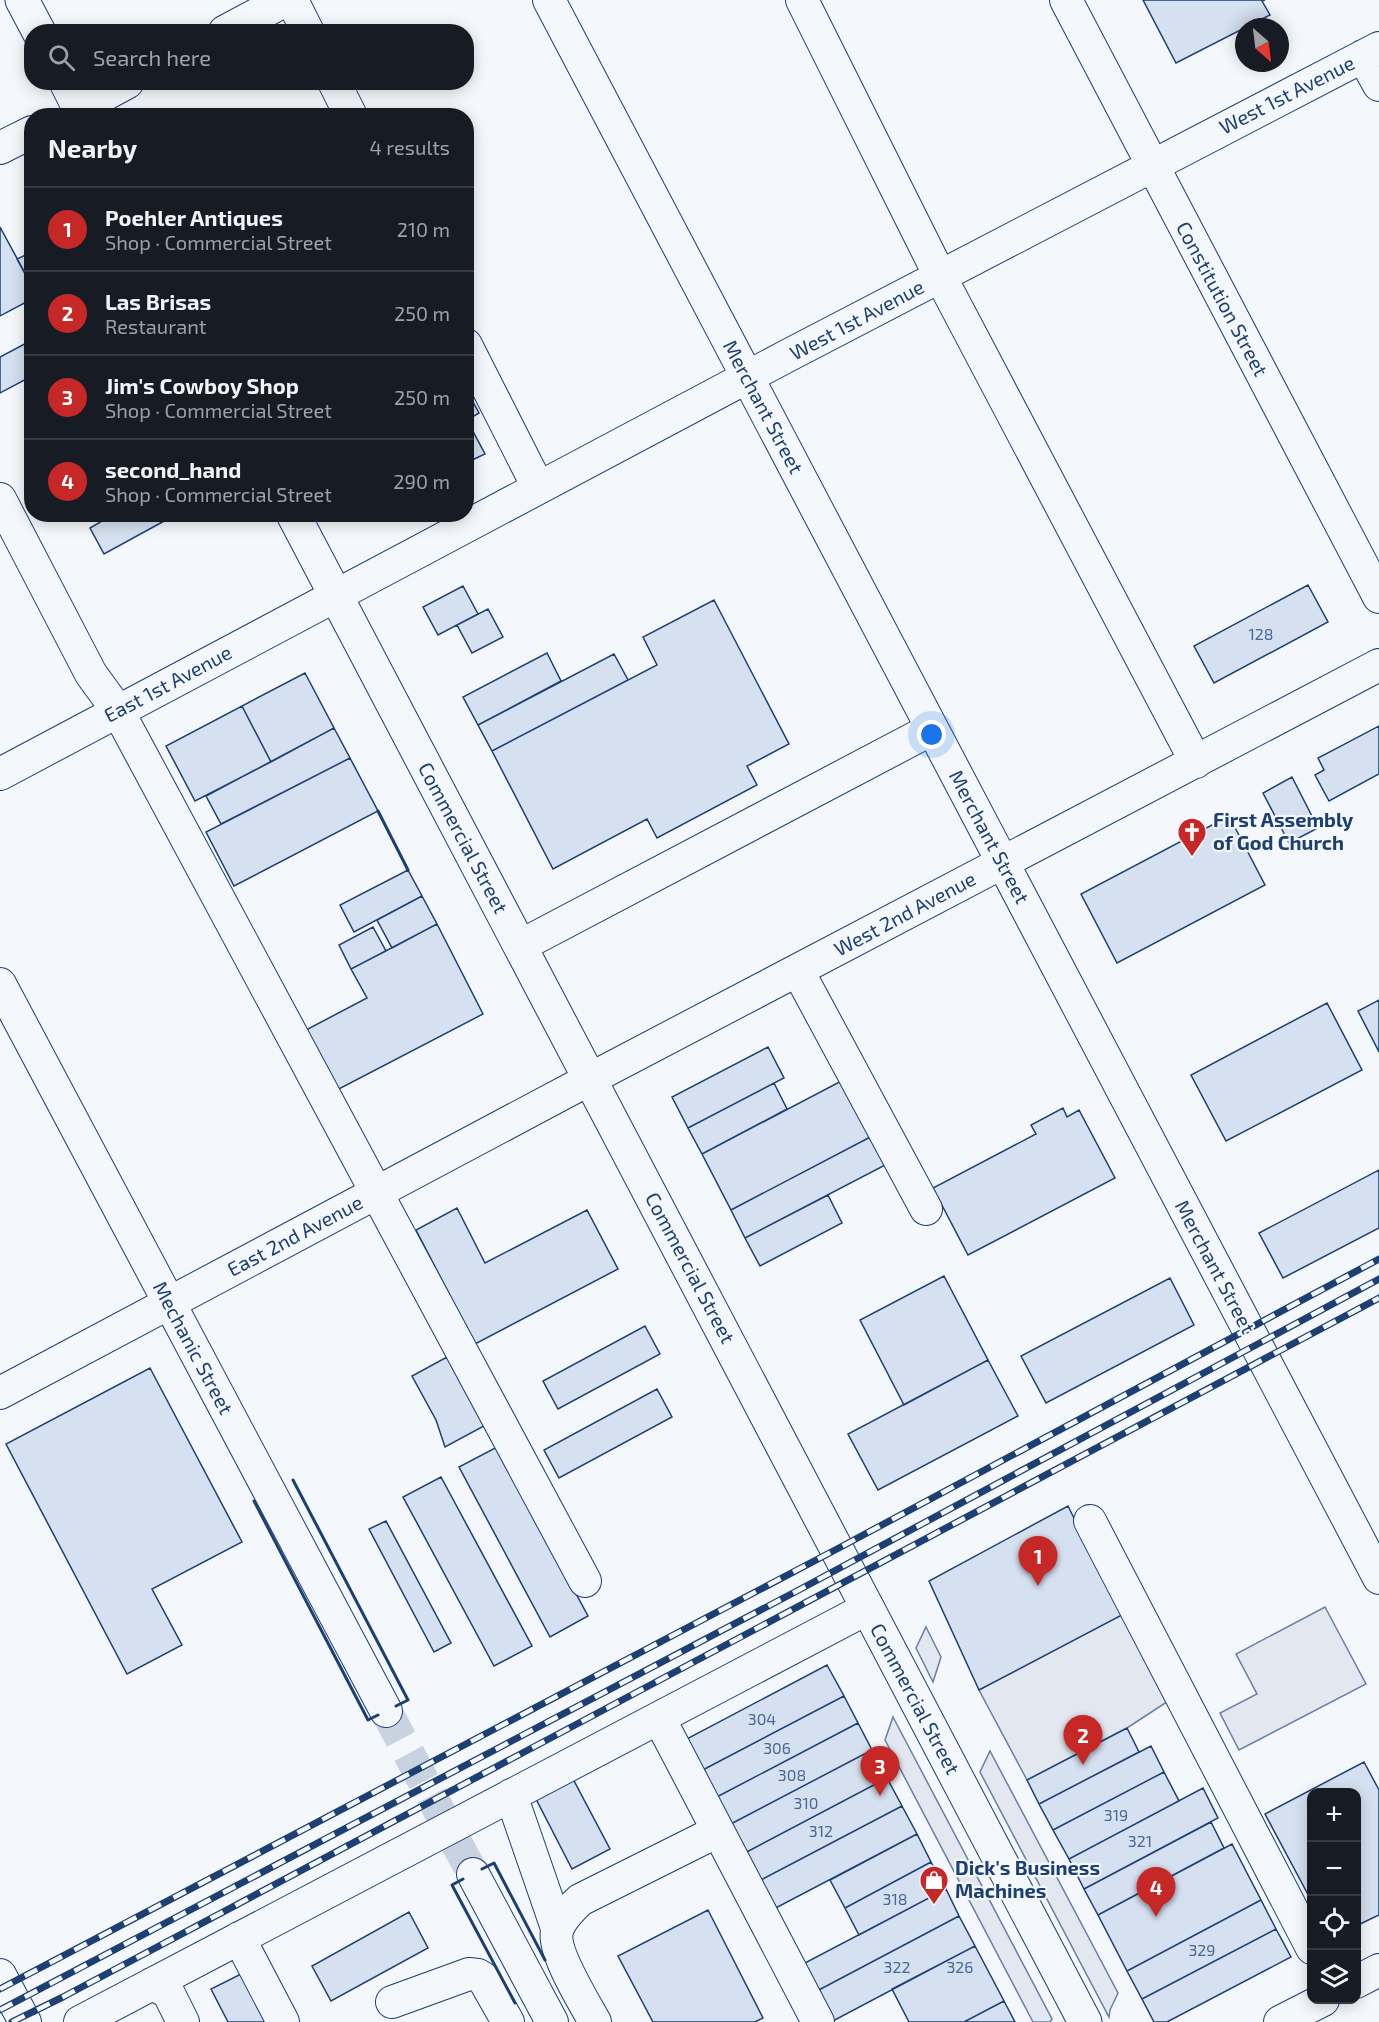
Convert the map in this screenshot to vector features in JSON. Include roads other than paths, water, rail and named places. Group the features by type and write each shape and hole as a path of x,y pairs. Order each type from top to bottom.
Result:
{"main road":[{"path":"22,0 35,24"},
{"path":"240,24 285,0"},
{"path":"73,105 108,90"},
{"name":"Commercial Street","path":"297,522 1085,2022"}],"street":[{"path":"292,0 304,24"},
{"name":"Merchant Street","path":"549,0 1379,1578"},
{"path":"802,0 940,276 1196,762"},
{"name":"Constitution Street","path":"1066,0 1379,597"},
{"path":"1371,52 1379,85"},
{"name":"West 1st Avenue","path":"474,521 1371,52"},
{"path":"338,90 347,108"},
{"path":"0,148 24,136"},
{"path":"474,361 538,487"},
{"path":"0,499 92,674 118,711 585,1581"},
{"name":"West 1st Avenue","path":"336,595 473,522"},
{"name":"East 1st Avenue","path":"0,774 336,595"},
{"name":"West 2nd Avenue","path":"590,1079 1379,665"},
{"path":"520,946 932,729"},
{"path":"798,970 926,1209"},
{"name":"Mechanic Street","path":"0,984 386,1711"},
{"name":"East 2nd Avenue","path":"0,1393 590,1079"},
{"path":"1090,1521 1307,1940"},
{"path":"80,2022 868,1608"},
{"path":"659,1718 818,2022"},
{"path":"511,1795 557,1928 558,1951 595,2022"},
{"path":"557,1928 580,1900 718,1831"},
{"path":"473,1874 552,2022"},
{"path":"239,1938 283,2022"},
{"path":"1361,1979 1379,1970"},
{"path":"392,2002 469,1974 478,1975 483,1978 508,2022"},
{"path":"0,1975 25,2022"},
{"path":"152,1984 168,1992 183,2022"},
{"path":"1280,2022 1315,2004"}],"tunnel":[{"path":"386,1711 473,1874"}],"railway":[{"path":"0,1989 837,1549 1379,1259"},
{"path":"0,2010 795,1592 1379,1279"},
{"path":"12,2022 1379,1298"}],"place":[{"name":"First Assembly of God Church","path":"1192,858"},
{"name":"Poehler Antiques","path":"1038,1586"},
{"name":"Las Brisas","path":"1083,1765"},
{"name":"Jim's Cowboy Shop","path":"880,1796"},
{"name":"Dick's Business Machines","path":"934,1906"},
{"name":"second_hand","path":"1156,1917"}]}
